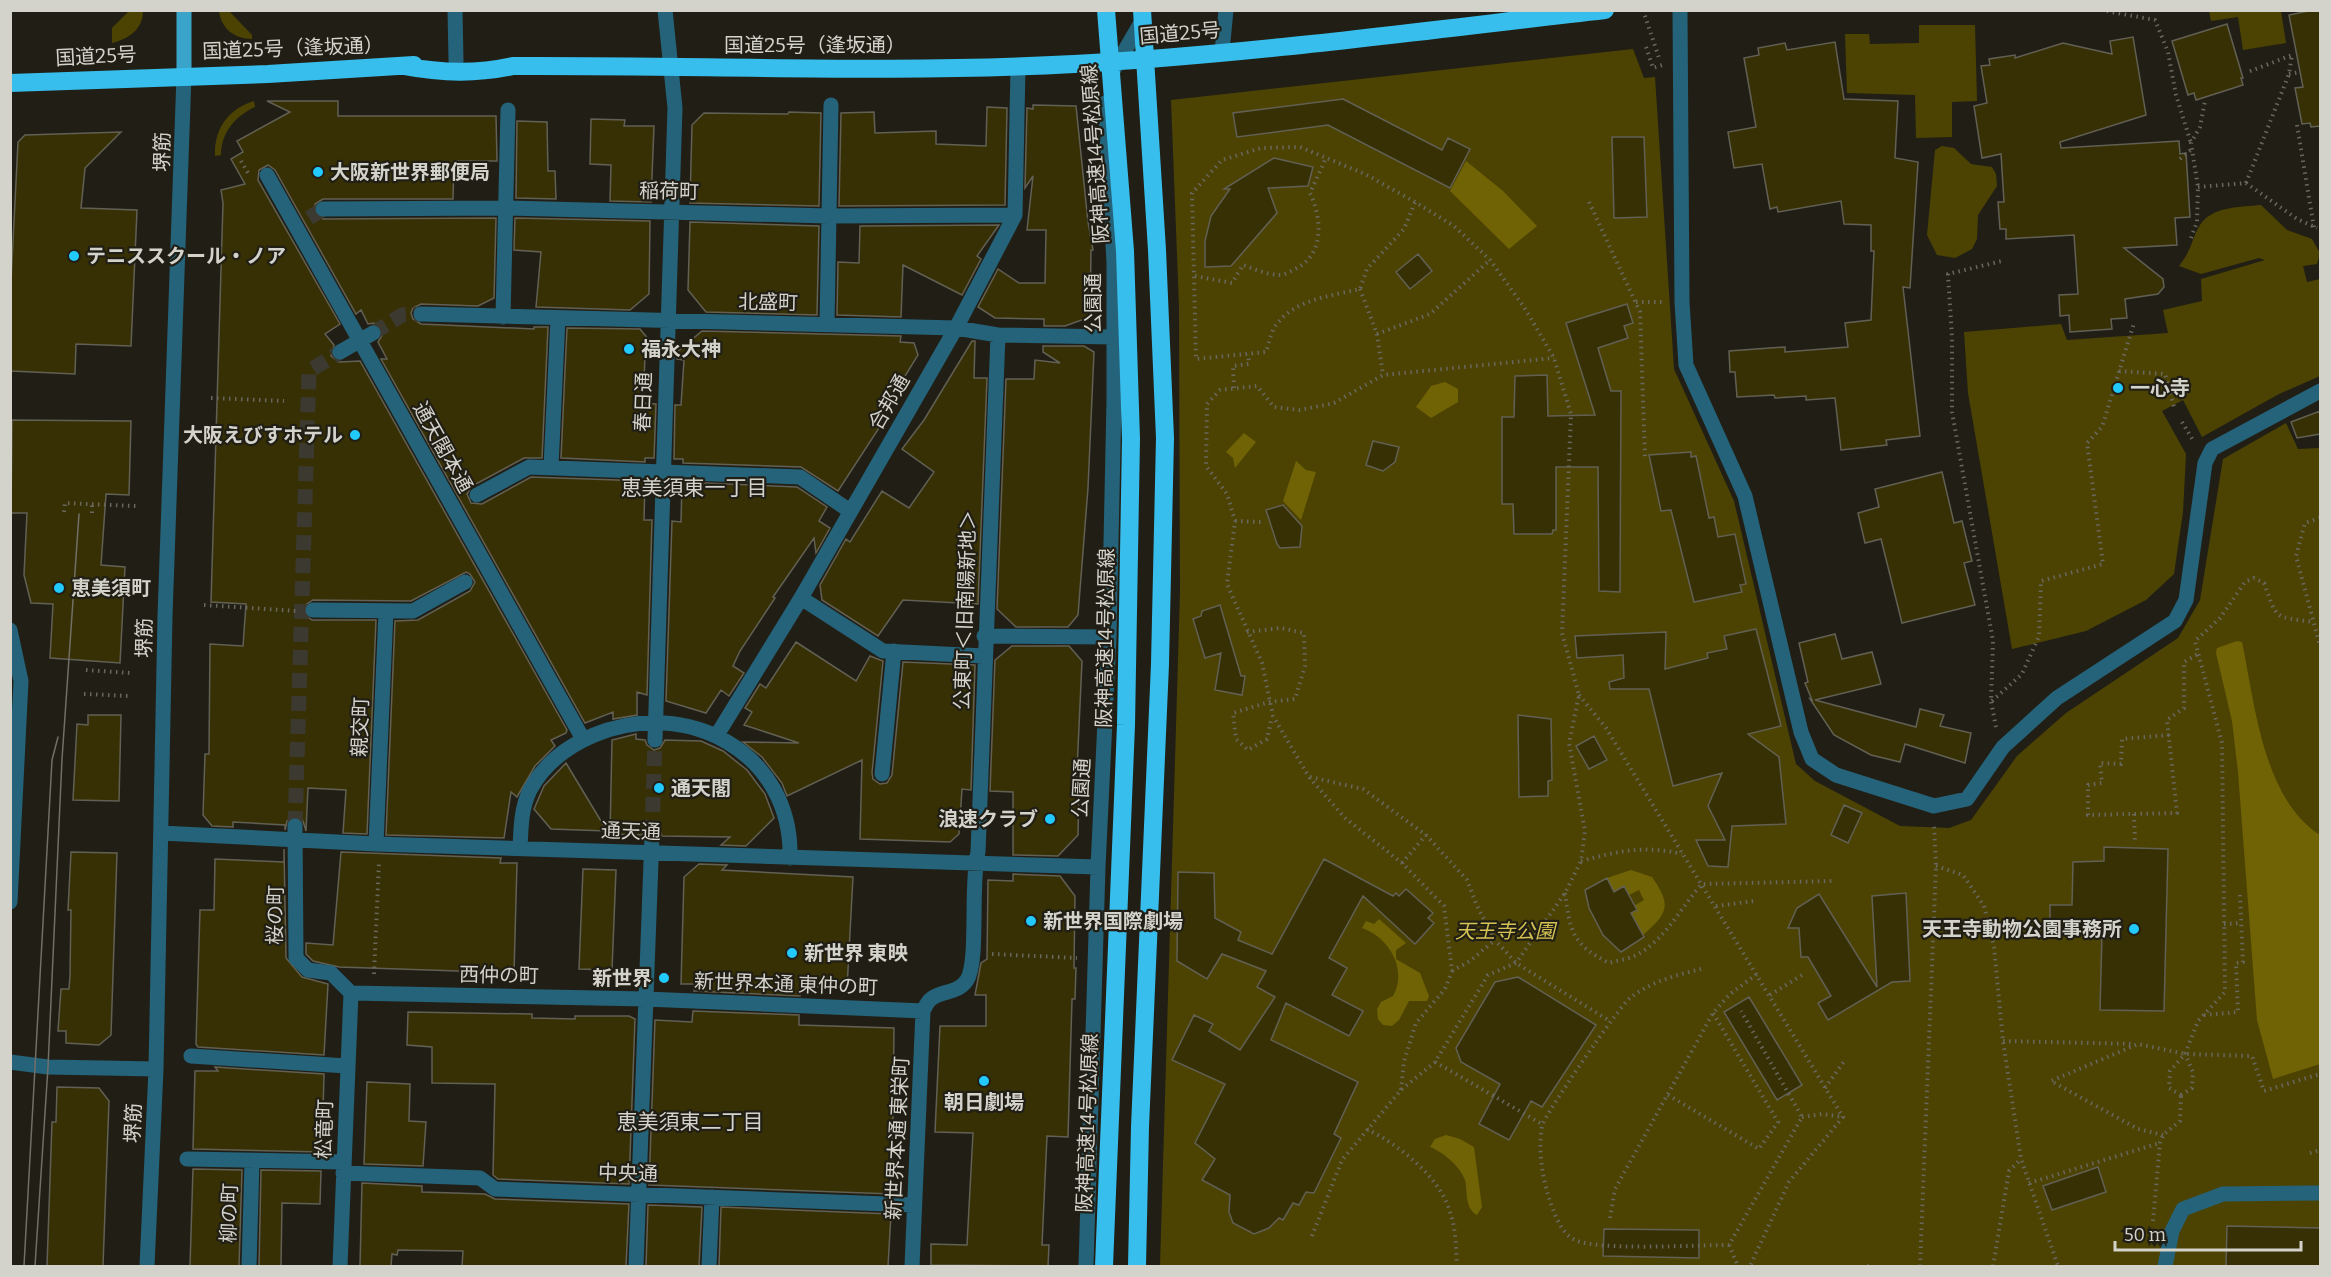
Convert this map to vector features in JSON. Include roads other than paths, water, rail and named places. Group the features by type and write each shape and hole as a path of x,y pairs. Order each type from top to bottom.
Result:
{"highway":[{"name":"阪神高速14号松原線","path":"1104,1266 1126,725 1131,439 1125,251 1108,10"},
{"path":"1137,1266 1140,1127 1160,664 1165,438 1142,10"},
{"name":"国道25号","path":"1117,61 1222,52 1605,10"},
{"name":"国道25号（逢坂通）","path":"184,75 490,60 513,66 1018,67 1117,61"},
{"name":"国道25号（逢坂通）","path":"404,66 431,71 490,72 513,66"},
{"name":"国道25号","path":"10,83 184,75"}],"main road":[{"name":"堺筋","path":"184,10 184,75"}],"street":[{"path":"455,10 456,61"},
{"name":"春日通","path":"655,740 675,108 665,10"},
{"path":"1108,10 1117,61"},
{"name":"公園通","path":"1086,1266 1098,867 1109,637 1114,337 1114,262 1104,97 1117,61 1142,21 1142,10"},
{"path":"1222,52 1226,10"},
{"path":"1680,10 1682,302 1686,364 1745,496 1801,732 1812,759 1836,775 1934,806 1967,799 2003,747 2057,698 2175,621 2186,600 2205,463 2212,449 2320,391"},
{"name":"合邦通","path":"717,735 801,598 956,328 1015,214 1018,67"},
{"name":"堺筋","path":"147,1266 156,1069 165,616 184,75"},
{"path":"827,324 831,105"},
{"path":"503,317 508,110"},
{"name":"通天閣本通","path":"267,175 295,225 366,337 583,740"},
{"name":"稲荷町","path":"323,209 366,207 499,210 506,208 829,216 1015,214"},
{"path":"295,225 309,218"},
{"name":"北盛町","path":"421,314 956,328 998,334 1114,337"},
{"path":"551,466 558,318"},
{"name":"公東町＜旧南陽新地＞","path":"923,1011 930,999 958,989 968,980 973,953 973,887 998,334"},
{"path":"340,352 366,337"},
{"path":"477,495 529,467 551,466 800,477 850,511"},
{"path":"308,611 413,611 465,582"},
{"path":"801,598 883,651 984,656"},
{"name":"親交町","path":"378,850 386,611"},
{"path":"10,630 16,682 10,902"},
{"path":"984,636 1109,637"},
{"path":"882,774 894,651"},
{"path":"520,848 522,816 530,791 546,767 583,740 618,726 654,722 676,723 717,735 753,760 767,777 780,800 788,828 790,858"},
{"name":"通天通","path":"161,833 296,833 378,850 520,848 1098,867"},
{"name":"桜の町","path":"296,833 296,958 308,970 331,973 351,993"},
{"path":"636,1266 652,835"},
{"name":"西仲の町","path":"351,993 646,999"},
{"name":"松竜町","path":"340,1266 351,993"},
{"name":"新世界本通 東仲の町","path":"646,999 923,1011"},
{"name":"新世界本通 東栄町","path":"912,1266 923,1011"},
{"path":"191,1056 347,1066"},
{"path":"10,1062 48,1067 156,1069"},
{"name":"中央通","path":"187,1159 343,1167 480,1179 495,1190 914,1205"},
{"name":"柳の町","path":"249,1266 252,1161"},
{"path":"2165,1266 2172,1231 2183,1209 2223,1194 2320,1193"},
{"path":"709,1266 712,1197"}],"tunnel":[{"path":"309,218 323,209"},
{"path":"373,333 402,315 421,314"},
{"path":"295,826 309,371 340,352"},
{"path":"652,835 655,740"}],"tram line":[{"path":"35,1266 48,1067 62,759 79,514"},
{"path":"24,1266 52,760 58,737"}],"place":[{"name":"大阪新世界郵便局","path":"318,172"},
{"name":"テニススクール・ノア","path":"74,256"},
{"name":"福永大神","path":"629,349"},
{"name":"一心寺","path":"2118,388"},
{"name":"大阪えびすホテル","path":"355,435"},
{"name":"恵美須町","path":"59,588"},
{"name":"通天閣","path":"659,788"},
{"name":"浪速クラブ","path":"1050,819"},
{"name":"新世界国際劇場","path":"1031,921"},
{"name":"天王寺動物公園事務所","path":"2134,929"},
{"name":"新世界 東映","path":"792,953"},
{"name":"新世界","path":"664,978"},
{"name":"朝日劇場","path":"984,1081"}],"district":[{"name":"恵美須東一丁目","path":"694,488"},
{"name":"恵美須東二丁目","path":"690,1122"}],"park label":[{"name":"天王寺公園","path":"1505,931"}]}
